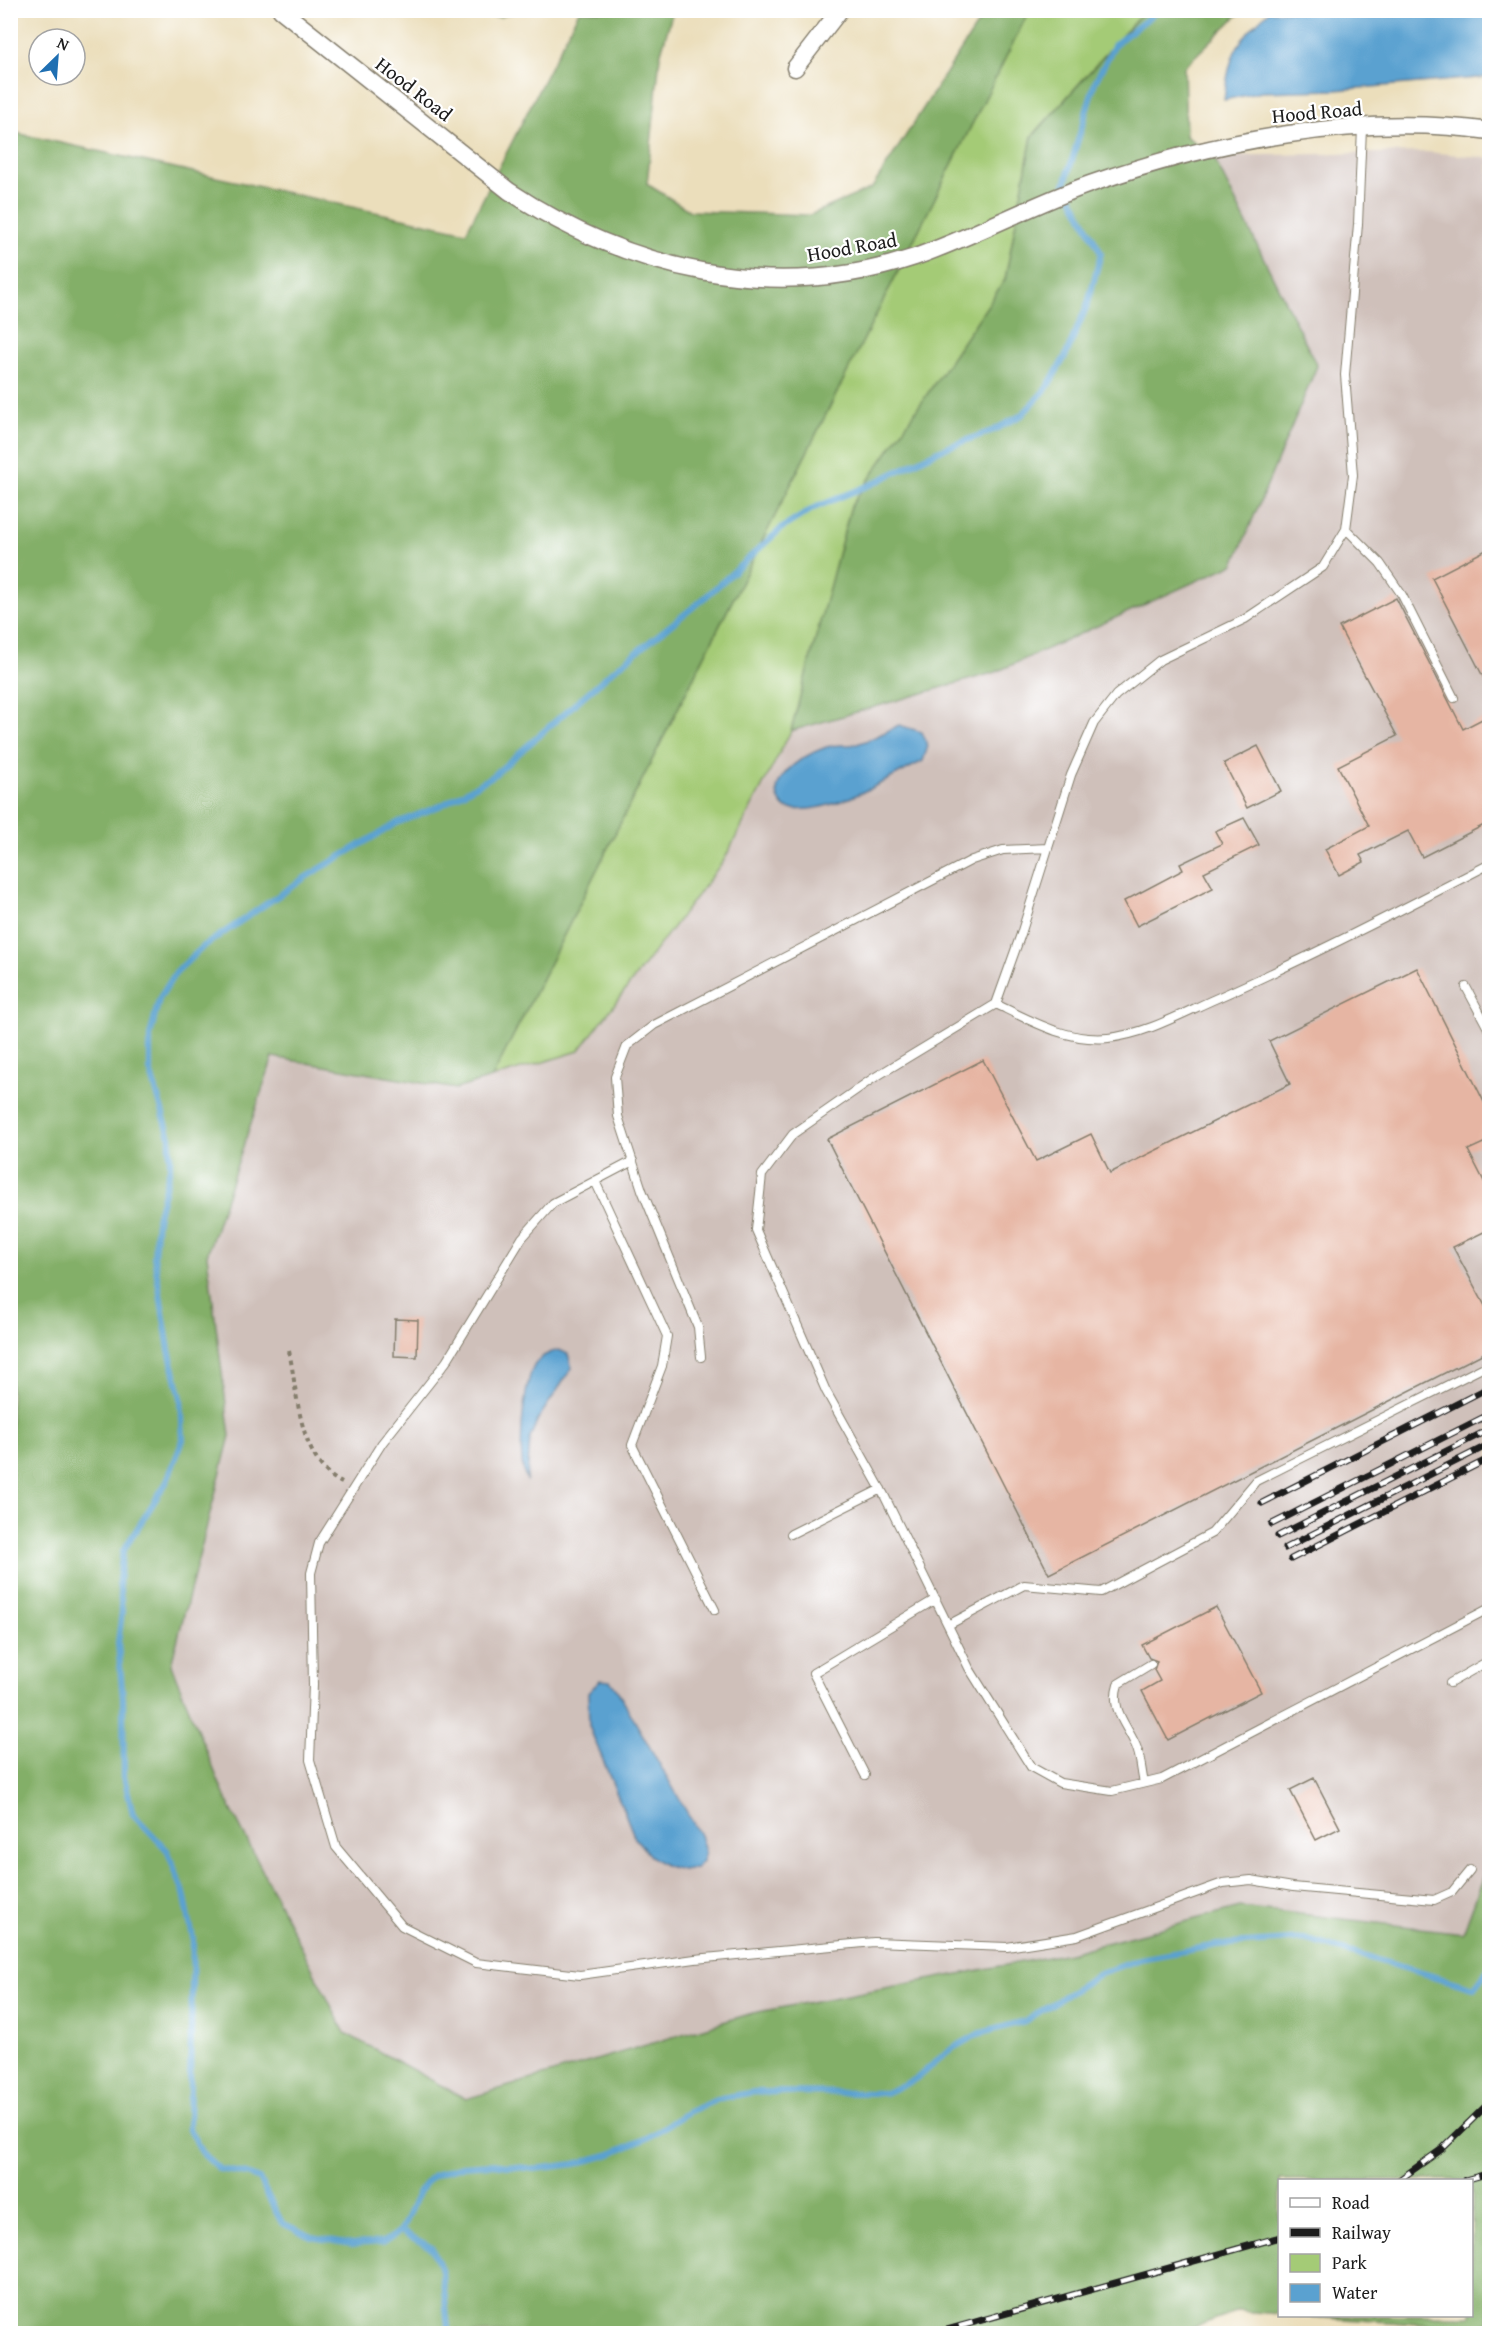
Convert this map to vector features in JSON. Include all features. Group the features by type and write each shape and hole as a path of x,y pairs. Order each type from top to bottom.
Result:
{"street":[{"name":"Hood Road","path":"281,10 509,191 539,210 600,242 675,267 725,276 772,278 823,276 911,258 1092,183 1191,153 1247,140 1311,131 1362,128 1427,127 1490,131"},
{"path":"795,68 840,10"}],"lane":[{"path":"1362,128 1358,224 1345,375 1353,476 1346,529 1323,567 1245,619 1160,660 1116,695 1094,723 1071,775 996,1004 872,1079 793,1134 762,1175 756,1230 826,1391 881,1489 969,1668 1031,1767 1060,1783 1112,1791 1144,1784 1172,1774 1490,1608"},
{"path":"1346,529 1380,563 1402,595 1455,698"},
{"path":"701,1357 698,1327 633,1161 618,1116 615,1077 627,1046 654,1025 972,860 1003,850 1048,848"},
{"path":"996,1004 1041,1027 1080,1037 1108,1038 1145,1030 1260,979 1490,864"},
{"path":"1466,987 1490,1032"},
{"path":"633,1161 553,1203 522,1238 446,1362 382,1443 319,1543 311,1574 313,1685 310,1760 336,1847 402,1926 476,1963 580,1975 696,1959 874,1942 1006,1947 1077,1936 1223,1882 1251,1880 1293,1887 1434,1900 1452,1892 1470,1870"},
{"path":"594,1181 667,1336 662,1366 632,1444 715,1610"},
{"path":"948,1625 1024,1585 1101,1592 1212,1533 1256,1481 1490,1364"},
{"path":"791,1534 881,1489"},
{"path":"865,1775 813,1673 936,1599"},
{"path":"1450,1683 1490,1660"},
{"path":"1144,1784 1137,1747 1117,1711 1114,1696 1118,1684 1151,1664"}],"path":[{"path":"289,1351 307,1439 318,1462 331,1477 354,1488"}],"shaded area":[{"path":"1428,152 1489,158 1490,1862 1463,1933 1240,1907 1069,1953 753,2013 466,2099 345,2033 225,1797 171,1665 230,1436 207,1255 273,1056 456,1089 579,1051 724,860 791,731 996,672 1317,366 1213,156"},
{"path":"1489,2323 1489,2333 1441,2333 1440,2325 1477,2328"}],"green space":[{"path":"432,11 518,11 500,17"},
{"path":"579,11 673,11 660,56 647,184 690,211 810,215 872,188 986,11 1029,11 492,1078 456,1089 273,1057 207,1255 230,1436 171,1665 225,1797 345,2033 466,2099 753,2013 1069,1953 1240,1907 1463,1933 1489,1862 1489,2323 1477,2328 1314,2317 1473,2317 1473,2179 1278,2179 1278,2314 1238,2311 1178,2333 11,2334 11,132 466,232"},
{"path":"1029,11 1144,11 1032,136 1005,280 851,506 791,731 724,860 579,1051 492,1078"},
{"path":"1144,11 1242,11 1184,67 1186,136 1213,156 1317,366 1234,564 996,672 791,731 851,506 1005,280 1032,137"}],"water":[{"path":"1269,11 1489,11 1489,77 1336,90 1262,92 1224,100 1228,71 1236,50 1248,32"},
{"path":"899,725 922,732 928,746 923,761 874,787 837,803 801,810 785,808 779,799 777,789 780,780 795,764 828,747 853,745"},
{"path":"559,1350 568,1354 572,1368 538,1419 530,1438 527,1480 521,1441 529,1378 541,1358"},
{"path":"600,1680 610,1681 617,1690 700,1835 705,1852 696,1868 683,1870 666,1866 650,1856 635,1838 589,1726 588,1693"}],"building":[{"path":"1490,548 1490,690 1432,578"},
{"path":"1396,598 1463,729 1490,715 1490,822 1422,857 1408,831 1360,855 1364,862 1339,875 1325,849 1369,826 1338,766 1397,736 1339,627"},
{"path":"1258,746 1281,791 1247,808 1224,763"},
{"path":"1244,818 1259,845 1204,872 1213,888 1137,926 1124,901 1183,870 1180,864 1222,844 1215,831"},
{"path":"1417,968 1490,1114 1490,1140 1468,1150 1490,1193 1490,1229 1453,1247 1490,1315 1490,1350 1049,1574 827,1139 983,1060 1036,1161 1091,1134 1110,1173 1290,1084 1269,1041"},
{"path":"395,1319 418,1320 417,1357 394,1356"},
{"path":"1216,1607 1261,1692 1168,1740 1142,1691 1160,1681 1154,1670 1157,1661 1149,1658 1142,1645"},
{"path":"1314,1778 1340,1828 1316,1840 1290,1790"}],"waterway":[{"path":"1159,10 1115,44 1095,82 1065,184 1101,253 1088,303 1065,357 1046,389 1022,415 994,430 940,450 872,484 814,508 782,528 701,601 610,673 493,776 442,805 397,823 306,877 204,946 176,972 159,999 150,1036 150,1070 170,1137 170,1168 157,1219 154,1256 169,1350 181,1398 183,1440 166,1483 123,1551 119,1580 122,1612 118,1643 123,1699 124,1777 133,1814 167,1850 184,1893 193,1938 189,2129 202,2153 219,2169 247,2174 259,2179 282,2223 312,2237 352,2244 383,2242 401,2231 419,2191 433,2175 462,2166 492,2164 534,2169 575,2164 611,2154 647,2138 688,2112 721,2098 754,2092 885,2093 916,2079 948,2051 978,2034 1025,2021 1101,1973 1140,1959 1217,1945 1304,1939 1474,1988 1490,1967"},
{"path":"401,2231 432,2248 442,2271 448,2327"}],"railway":[{"path":"1262,1503 1490,1387"},
{"path":"1272,1524 1490,1414"},
{"path":"1278,1536 1490,1429"},
{"path":"1285,1548 1490,1444"},
{"path":"1291,1559 1490,1458"},
{"path":"1400,2179 1442,2149 1490,2102"},
{"path":"1469,2179 1490,2173"},
{"path":"932,2334 1278,2238"}]}
